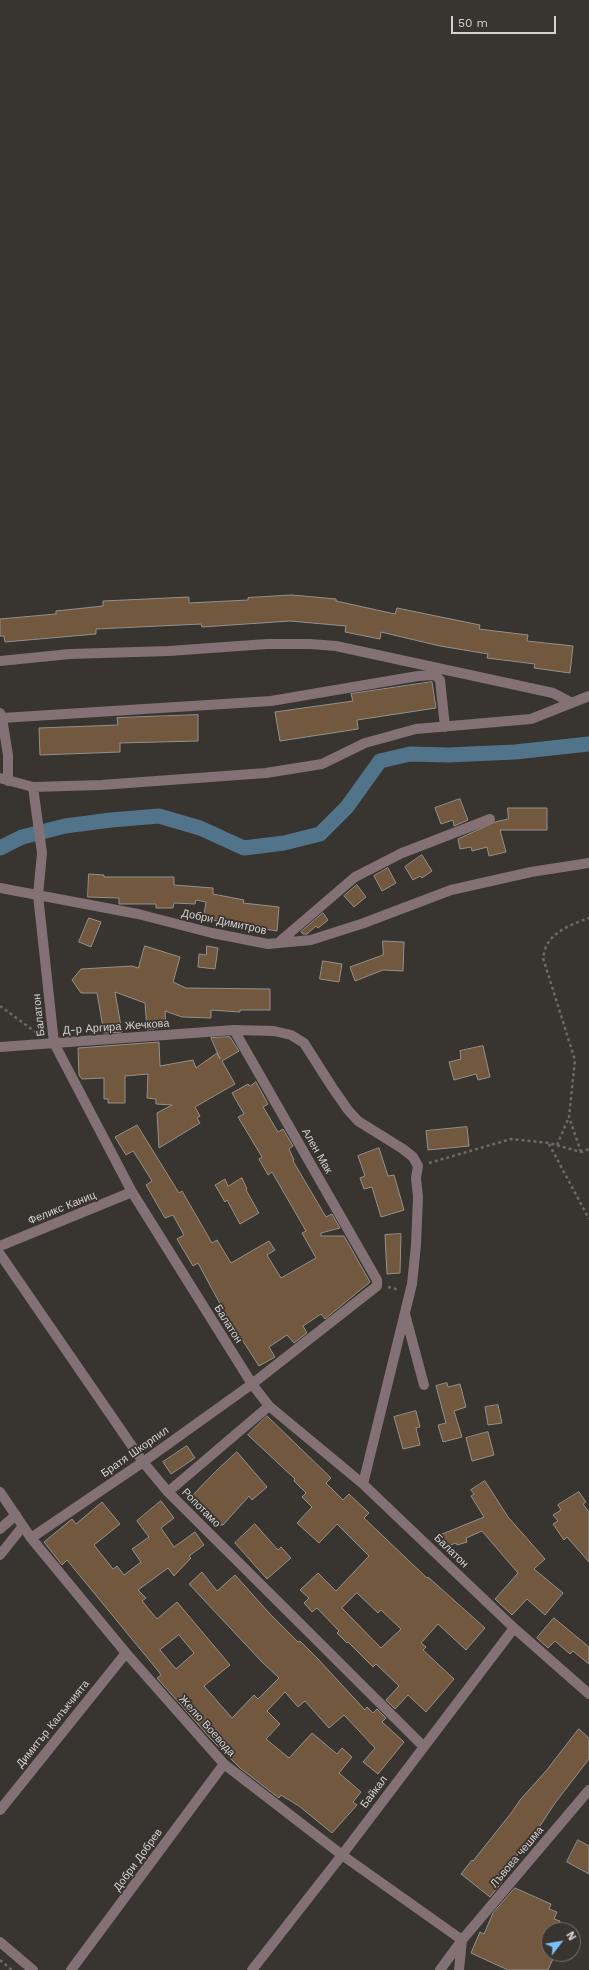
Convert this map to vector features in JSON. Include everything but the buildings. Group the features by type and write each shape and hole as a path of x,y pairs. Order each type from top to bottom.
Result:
{"street":[{"path":"0,661 70,654 169,651 267,644 336,646 553,693 572,703"},
{"path":"445,727 440,680 435,675 418,676 271,701 1,715 8,755 4,780 33,787 101,785 266,773 322,764 365,743 416,728 445,727 531,719 589,696"},
{"name":"Балатон","path":"33,787 42,852 38,895 54,1043 132,1192 252,1384 269,1406 363,1484 514,1628 589,1694"},
{"path":"278,943 355,877 402,853 490,819"},
{"name":"Добри Димитров","path":"0,888 138,914 212,933 268,944 311,940 364,923 450,890 531,872 589,864"},
{"name":"Д-р Аргира Жечкова","path":"0,1047 234,1030 274,1031 291,1035 304,1043 348,1110 358,1121 403,1149 413,1157 418,1166"},
{"name":"Ален Мак","path":"234,1030 378,1284"},
{"path":"363,1484 410,1293 416,1245 418,1197 416,1178 418,1166"},
{"name":"Феликс Каниц","path":"0,1246 132,1192"},
{"name":"Ропотамо","path":"0,1254 143,1462 168,1492 424,1746"},
{"name":"Братя Шкорпил","path":"31,1538 143,1462 252,1384 374,1290 378,1284"},
{"path":"405,1312 424,1385"},
{"path":"168,1492 269,1406"},
{"name":"Желю Воевода","path":"0,1492 31,1538 126,1653 224,1764 342,1855 462,1940"},
{"path":"0,1529 16,1515"},
{"path":"0,1555 23,1526"},
{"name":"Байкал","path":"252,1970 342,1855 514,1628"},
{"name":"Димитър Калъкчията","path":"0,1810 126,1653"},
{"name":"Добри Добрев","path":"71,1970 224,1764"},
{"name":"Лъвова чешма","path":"440,1970 462,1940 589,1790"},
{"path":"459,1970 462,1940"},
{"path":"0,1942 33,1970"}],"path":[{"path":"557,1145 569,1117 575,1060 543,958 548,943 561,931 574,923 589,918"},
{"path":"0,1006 39,1035 54,1043"},
{"path":"569,1117 581,1152"},
{"path":"418,1166 511,1139 549,1143 581,1152 589,1149"},
{"path":"549,1143 589,1219"},
{"path":"378,1284 410,1293"},
{"path":"0,1960 12,1970"}],"waterway":[{"path":"0,848 22,837 65,826 159,816 200,828 244,848 284,843 320,834 347,807 380,761 410,754 448,755 515,752 589,744"}]}
